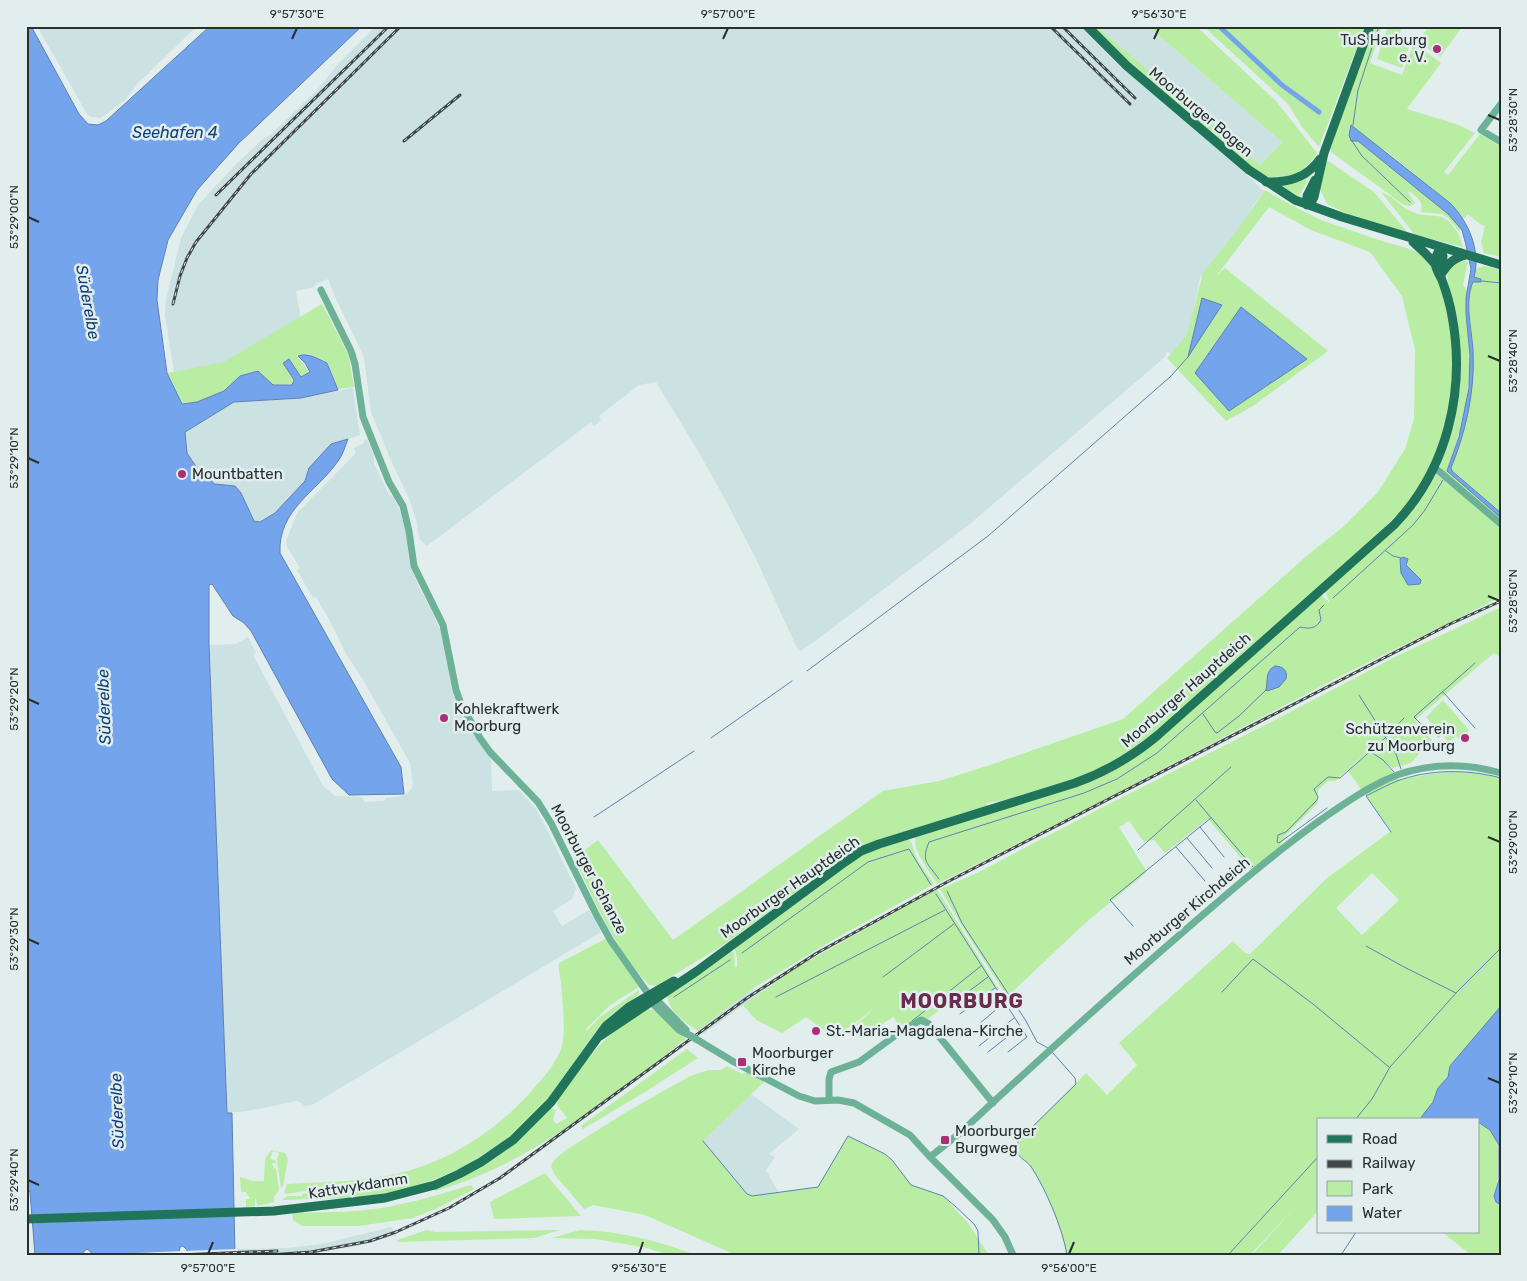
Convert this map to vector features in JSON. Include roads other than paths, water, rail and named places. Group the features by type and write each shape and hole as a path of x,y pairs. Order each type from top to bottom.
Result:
{"main road":[{"name":"Moorburger Bogen","path":"1087,26 1127,66 1249,170 1295,200 1307,205"},
{"path":"1307,205 1312,201 1317,189 1324,153 1370,26"},
{"path":"1266,182 1294,180 1306,174 1314,167 1324,153"},
{"path":"1307,205 1308,196 1319,173"},
{"path":"1317,189 1323,205 1334,214"},
{"path":"1307,205 1434,244 1455,255 1466,255 1501,265"},
{"path":"1307,205 1316,212 1330,218 1433,248 1440,248"},
{"name":"Moorburger Hauptdeich","path":"652,998 697,971 861,851 1082,781 1111,768 1134,754 1158,736 1394,526 1418,496 1434,467 1451,418 1458,368 1452,316 1442,276 1426,252 1413,242"},
{"path":"1435,264 1440,248"},
{"name":"Moorburger Hauptdeich","path":"1440,248 1443,256 1442,276"},
{"path":"1442,276 1446,266 1455,255"},
{"name":"Kattwykdamm","path":"28,1219 314,1208 385,1198 417,1190 459,1174 492,1155 532,1122 559,1093 606,1026 615,1018 652,998"}],"street":[{"path":"1501,104 1481,130 1501,142"},
{"name":"Moorburger Schanze","path":"321,290 351,351 355,364 363,417 389,482 402,506 409,531 414,566 442,625 456,690 461,704 490,752 541,806 597,916 620,954 652,998 693,1038 799,1096 815,1100 854,1103 914,1139 993,1220 1005,1237 1013,1255"},
{"path":"1434,467 1501,524"},
{"name":"Moorburger Kirchdeich","path":"930,1157 960,1133 1154,956 1255,871 1302,834 1369,788 1398,775 1434,766 1468,766 1501,773"},
{"path":"829,1100 831,1072 859,1062 903,1030 918,1021 925,1021 993,1103"}],"water":[{"path":"26,26 31,26 79,114 88,124 98,125 106,121 210,26 362,26 238,144 197,190 168,240 158,280 157,300 167,373 182,404 197,402 224,391 240,376 258,371 273,385 292,385 294,380 283,363 289,359 301,377 310,372 298,356 309,355 327,363 338,390 301,398 234,402 185,432 187,453 203,477 208,476 214,484 235,486 241,493 254,521 260,522 275,513 305,481 309,468 331,444 348,439 338,461 300,502 285,524 281,538 280,553 401,767 404,794 349,795 332,779 251,631 244,623 233,616 212,584 209,585 209,645 227,1113 232,1113 235,1255 187,1255 187,1250 183,1246 180,1247 179,1252 91,1255 91,1252 87,1249 83,1255 35,1255 30,1192 26,1188"},
{"path":"1351,125 1450,203 1463,219 1472,237 1476,257 1474,277 1481,279 1481,282 1473,282 1469,299 1473,381 1465,425 1451,468 1452,471 1501,513 1501,518 1447,471 1459,437 1469,388 1470,355 1466,298 1471,269 1462,230 1448,214 1358,141 1351,141 1349,135"},
{"path":"1202,298 1222,305 1188,357"},
{"path":"1241,307 1307,359 1229,411 1195,373"},
{"path":"1403,557 1408,559 1406,565 1421,580 1420,584 1408,585 1401,573 1400,559"},
{"path":"1275,666 1284,669 1286,679 1279,687 1267,691 1268,673"},
{"path":"1501,1006 1501,1205 1496,1202 1494,1196 1499,1180 1499,1145 1490,1130 1480,1123 1480,1118 1421,1118 1433,1102 1438,1088 1448,1077 1450,1066"}],"waterway":[{"path":"1219,26 1282,85 1319,112"},
{"path":"1353,125 1358,90 1379,26"},
{"path":"1498,113 1501,110"},
{"path":"1352,141 1362,156 1410,202"},
{"path":"1482,281 1501,283"},
{"path":"807,671 988,536 1170,377 1188,357"},
{"path":"1333,598 1413,525 1425,510 1443,480"},
{"path":"1386,551 1393,556 1401,558"},
{"path":"939,879 926,862 925,858 929,842 1084,793 1117,779 1157,753 1300,627 1315,627 1321,620 1319,610 1324,605"},
{"path":"1439,737 1414,717 1475,663"},
{"path":"711,738 792,681"},
{"path":"1203,714 1217,733 1239,716 1266,690"},
{"path":"1443,692 1475,728"},
{"path":"1359,695 1396,754 1401,769"},
{"path":"1327,808 1279,843 1277,842 1278,835 1286,832 1317,800 1318,797 1314,789 1328,777 1340,778 1383,740 1404,718"},
{"path":"594,817 694,751"},
{"path":"1371,752 1383,760 1394,772"},
{"path":"1138,850 1231,767"},
{"path":"1391,832 1366,796 1397,781 1436,772 1475,773 1501,778"},
{"path":"1196,800 1253,867"},
{"path":"1133,926 1110,900 1211,818"},
{"path":"1200,827 1224,857"},
{"path":"1187,838 1212,868"},
{"path":"1176,847 1205,881"},
{"path":"742,953 868,862 909,849 931,885"},
{"path":"947,891 962,923 1026,1021 1037,1042 1048,1048"},
{"path":"936,894 1027,1037 1008,1052"},
{"path":"776,997 945,910"},
{"path":"883,977 954,924"},
{"path":"1366,946 1456,993"},
{"path":"1357,1118 1372,1099 1390,1067 1456,993 1501,948"},
{"path":"1222,992 1253,959 1313,1004 1389,1067"},
{"path":"674,997 730,960"},
{"path":"912,1021 981,966"},
{"path":"953,1003 988,977"},
{"path":"960,1014 995,988"},
{"path":"979,1024 1004,1003"},
{"path":"979,1046 1014,1018"},
{"path":"988,1052 1020,1027"},
{"path":"1053,1053 1075,1078 1076,1084 1019,1140 1015,1148 1018,1154 1032,1168 1043,1187 1058,1222 1067,1255"},
{"path":"703,1141 747,1194 752,1196 818,1187 848,1136 885,1154 892,1160 911,1185 943,1196 955,1206 974,1224 978,1231 979,1255"},
{"path":"1228,1255 1317,1158"},
{"path":"1341,1255 1355,1234"}],"railway":[{"path":"216,195 389,26"},
{"path":"173,304 180,276 196,242 251,174 401,26"},
{"path":"1050,26 1130,104"},
{"path":"1062,26 1135,98"},
{"path":"404,141 460,95"},
{"path":"269,1255 311,1252 370,1241 396,1232 449,1208 500,1178 747,998 817,953 949,881 1450,624 1501,601"},
{"path":"177,1255 277,1251"}],"place":[{"name":"TuS Harburg e. V.","path":"1437,49"},
{"name":"Mountbatten","path":"182,474"},
{"name":"Kohlekraftwerk Moorburg","path":"444,718"},
{"name":"Schützenverein zu Moorburg","path":"1465,738"},
{"name":"St.-Maria-Magdalena-Kirche","path":"816,1031"},
{"name":"Moorburger Kirche","path":"742,1062"},
{"name":"Moorburger Burgweg","path":"945,1140"}],"district":[{"name":"MOORBURG","path":"962,1001"}],"water label":[{"name":"Seehafen 4","path":"175,132"},
{"name":"Süderelbe","path":"88,302"},
{"name":"Süderelbe","path":"104,707"},
{"name":"Süderelbe","path":"117,1111"}]}
